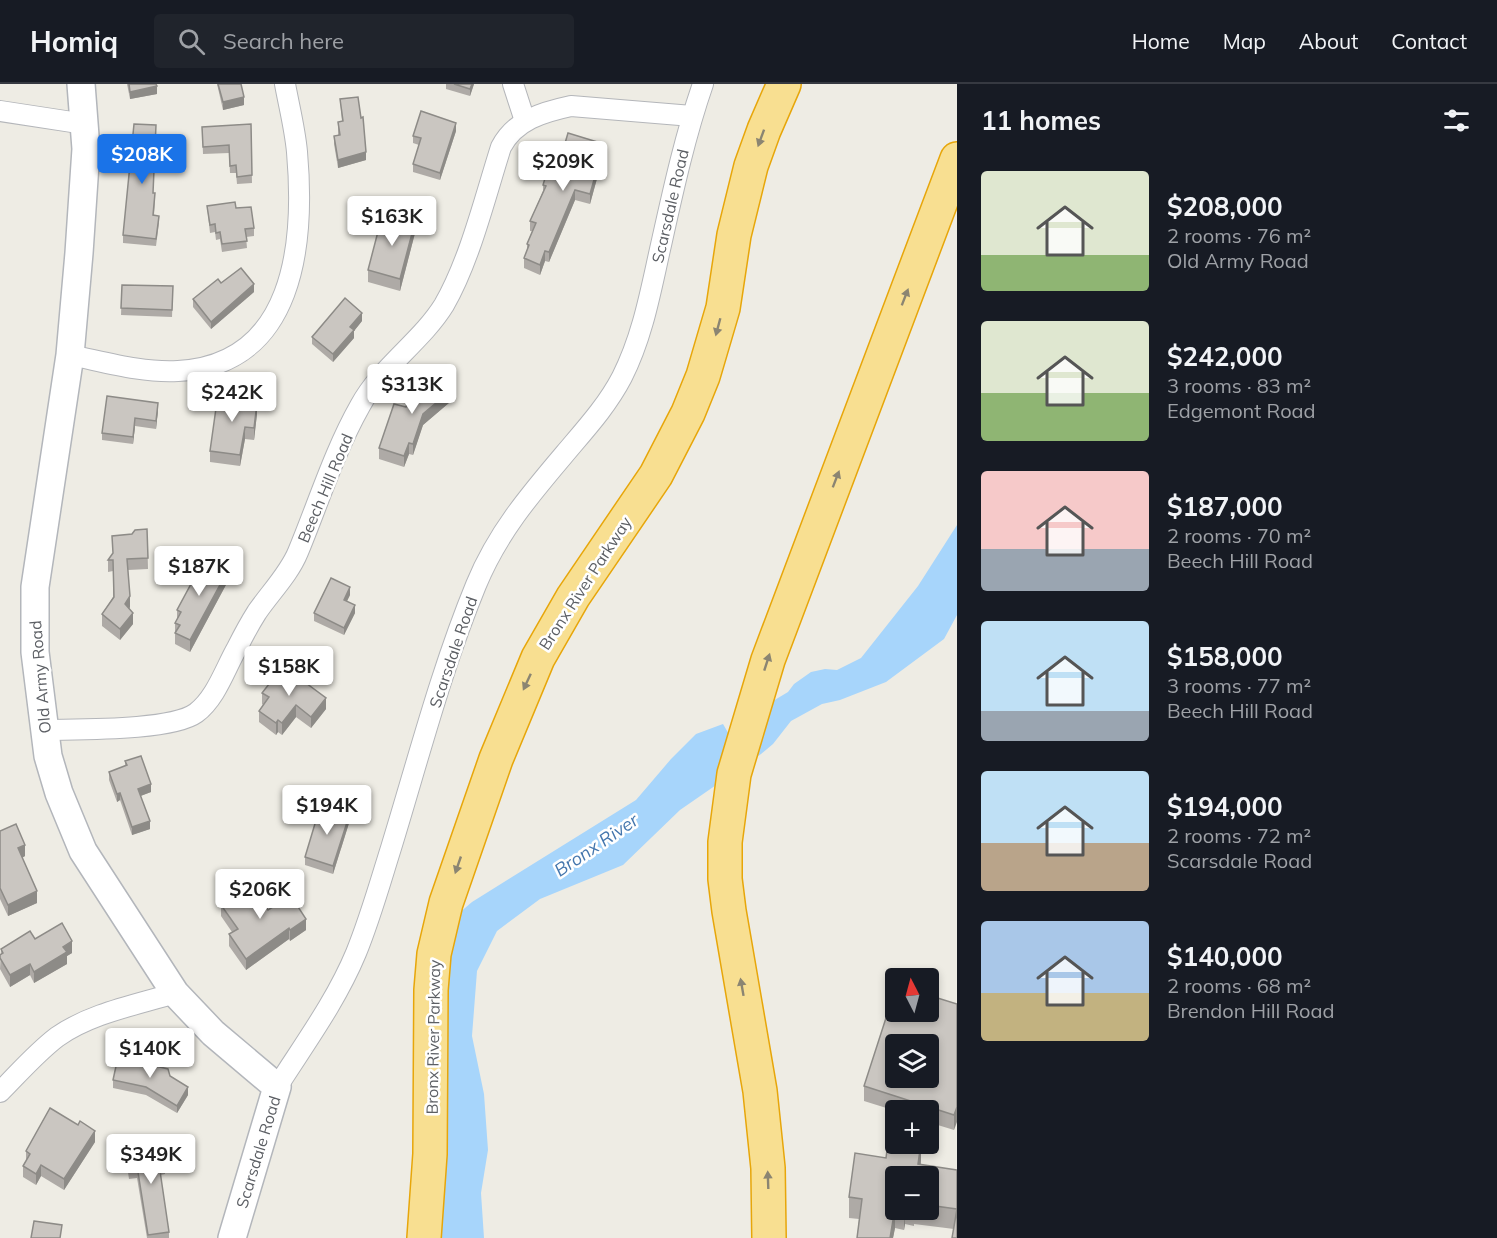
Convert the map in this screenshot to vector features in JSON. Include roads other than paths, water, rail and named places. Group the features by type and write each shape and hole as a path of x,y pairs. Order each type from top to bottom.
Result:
{"highway":[{"name":"Bronx River Parkway","path":"424,1238 430,1154 431,990 434,954 446,903 495,759 538,658 573,597 656,475 692,403 703,376 723,308 739,212 751,166 784,84"},
{"path":"769,1238 768,1168 761,1100 725,879 724,843 734,774 779,629 957,159"}],"street":[{"name":"Old Army Road","path":"81,84 85,124 83,213 70,355 35,587 35,652 48,756 59,793 83,851 175,993 213,1033 277,1086"},
{"path":"70,355 145,369 179,371 229,358 267,328 285,294 296,238 297,149 285,84"},
{"path":"513,84 525,121"},
{"name":"Scarsdale Road","path":"232,1238 277,1086 322,1018 358,946 455,643 487,559 517,511 601,410 623,375 637,339 650,292 692,116 703,84"},
{"name":"Beech Hill Road","path":"44,730 172,723 197,713 208,701 256,614 298,554 314,508 359,406 383,373 418,337 443,305 463,262 501,147 507,137 525,121 552,110 571,106 692,116"},
{"path":"0,111 85,124"},
{"path":"0,1092 40,1052 58,1037 80,1024 175,993"}],"water":[{"name":"Bronx River","path":"957,525 957,615 944,639 886,682 840,700 822,704 791,721 773,744 680,810 623,865 540,899 497,931 477,971 472,1036 484,1094 488,1150 481,1193 484,1238 441,1238 448,1108 444,1014 451,940 458,914 472,902 636,800 696,734 723,724 730,736 767,717 773,701 788,692 794,684 811,672 825,669 837,670 861,658 918,586"}]}
